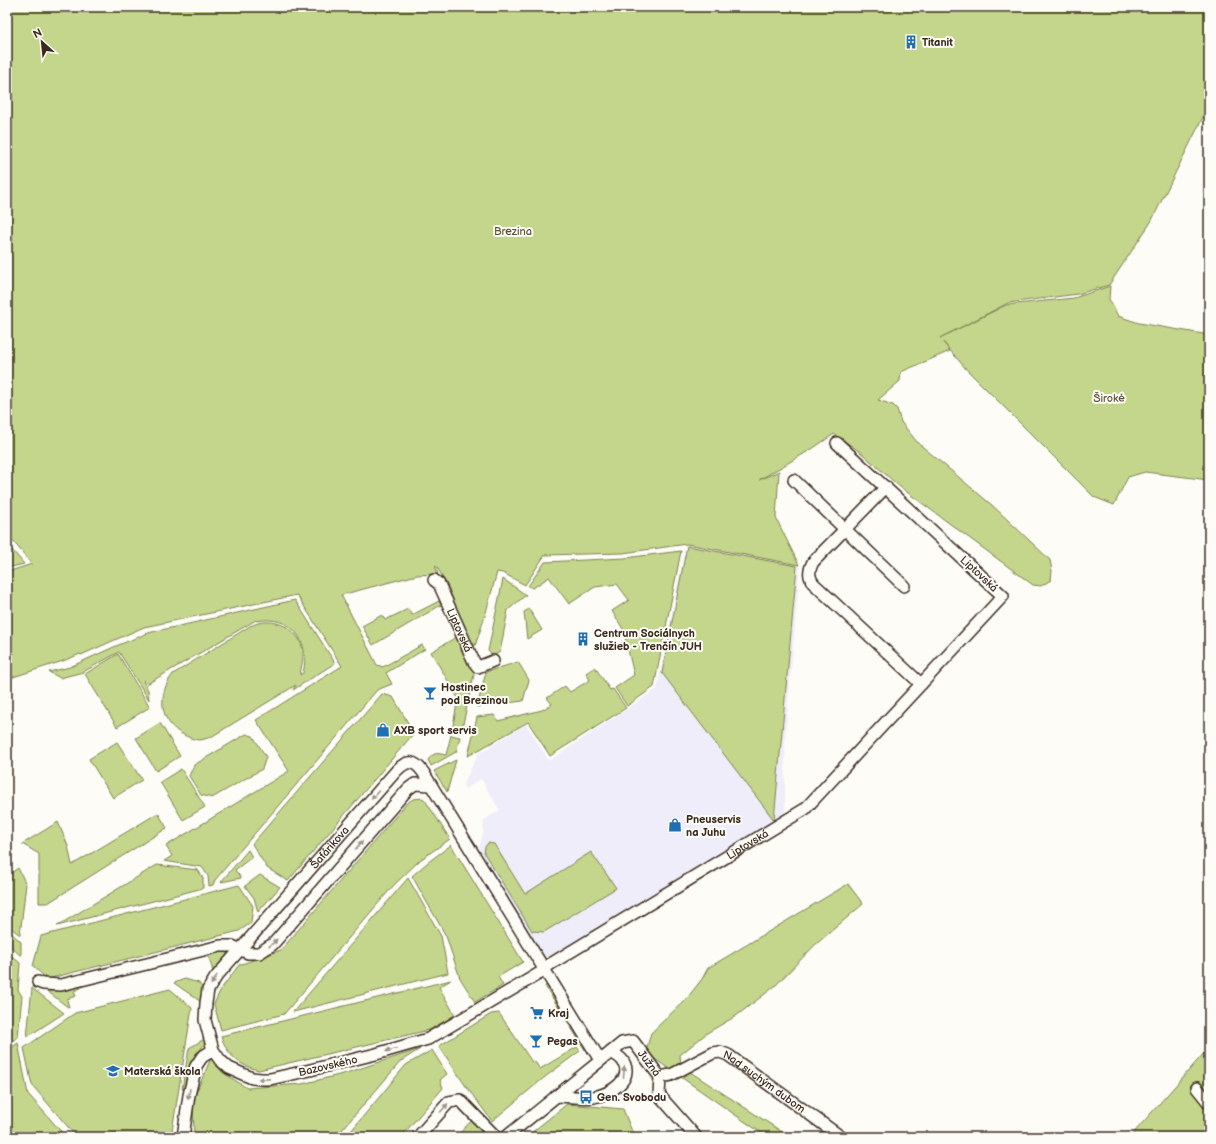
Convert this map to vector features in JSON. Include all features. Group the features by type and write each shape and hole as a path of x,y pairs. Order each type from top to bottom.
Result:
{"street":[{"name":"Liptovská","path":"544,969 804,809 1003,596 837,443"},
{"path":"794,480 904,586"},
{"path":"886,487 814,562 810,568 810,578 922,684"},
{"name":"Liptovská","path":"434,580 439,584 474,662 478,667 493,661"},
{"name":"Šafárikova","path":"239,950 401,766 413,762 418,765 431,785"},
{"name":"Šafárikova","path":"38,982 43,984 61,985 220,946 232,946 248,953 259,953 273,944 408,789 415,784 431,785"},
{"path":"431,785 600,1060 506,1137"},
{"name":"Bazovského","path":"239,950 216,976 208,990 205,1020 213,1050 220,1060 239,1074 252,1078 270,1079 376,1054 428,1039 544,969"},
{"name":"Južná","path":"600,1060 622,1043 633,1041 660,1078 659,1094 696,1137"},
{"path":"183,1137 189,1095 196,1066 202,1057 213,1050"},
{"path":"556,1096 593,1097 608,1093 612,1090 622,1082 625,1076 626,1068 624,1062 611,1052"},
{"name":"Nad suchým dubom","path":"660,1078 671,1075 713,1053 720,1052 728,1055 841,1137"},
{"path":"1197,1088 1209,1103"},
{"path":"418,1137 450,1102 460,1100 496,1137"}],"shaded area":[{"path":"686,544 800,566 785,741 785,816 552,956 543,959 479,855 484,820 500,810 481,779 465,789 463,785 478,754 526,724 549,761 657,689"}],"green space":[{"name":"Brezina","path":"7,7 1209,7 1209,105 1151,222 1109,285 1078,294 1008,303 940,338 1006,305 1074,298 1110,286 1109,299 1118,316 1139,323 1209,335 1209,480 1145,472 1128,477 1114,505 1094,497 966,369 943,342 950,351 901,372 900,381 878,400 893,405 897,409 901,422 917,442 993,506 1050,560 1052,571 1051,580 1041,586 1033,585 900,487 859,451 834,434 812,449 759,480 779,471 776,518 799,565 687,544 623,553 545,555 525,585 503,573 497,572 475,646 469,639 448,587 435,566 438,574 417,575 341,595 377,665 383,667 422,645 425,649 386,673 392,684 377,690 215,880 213,885 209,886 208,876 202,867 164,861 172,856 166,846 289,771 256,720 342,666 297,595 144,627 81,655 80,654 7,679 7,572 32,564 7,534"},
{"path":"7,544 24,564 7,568"},
{"path":"687,546 797,566 774,820 662,673"},
{"path":"681,551 654,687 627,706 615,688 634,675 623,629 612,611 629,600 617,584 595,587 569,604 549,577 533,588 528,586 545,562 625,558"},
{"path":"503,579 526,595 508,610 500,652 493,656 488,651"},
{"path":"295,600 335,663 293,690 296,685 211,737 195,740 176,730 169,723 163,708 163,699 164,690 173,674 250,626 272,622 290,629 298,638 303,650 300,675 303,673 305,661 304,650 296,632 289,626 280,622 269,620 256,620 147,684 144,680 143,681 148,690 149,700 119,652 83,672 60,678 49,672 70,667 148,633"},
{"path":"439,601 441,605 373,645 362,626 382,615 385,620 408,609 412,615"},
{"path":"529,609 542,630 527,639 524,612"},
{"path":"458,636 475,670 461,733 452,731 458,698 431,652"},
{"path":"118,654 150,707 117,727 85,674"},
{"path":"518,662 529,680 523,701 477,707 486,672"},
{"path":"595,667 610,690 613,689 626,708 550,756 528,722 468,756 477,717 494,715 498,721 542,710 552,704 547,698 565,686 570,692 590,680 586,673"},
{"path":"382,694 393,697 414,733 288,881 267,868 252,844"},
{"path":"160,723 180,756 156,771 136,738"},
{"path":"246,734 253,736 266,757 262,769 212,798 201,795 189,776 194,765"},
{"path":"451,735 460,737 456,752 431,766 428,760 434,754 446,755"},
{"path":"117,742 142,780 113,798 89,759"},
{"path":"456,760 447,792 434,771"},
{"path":"181,769 205,807 183,820 160,782"},
{"path":"422,798 425,800 450,839 420,860 393,886 284,1014 221,1030 214,1004 221,989 239,965 281,950 407,803 413,799"},
{"path":"158,813 167,828 48,903 39,903 39,854 22,844 58,822 68,846 72,865"},
{"path":"488,843 494,844 525,894 591,852 616,888 544,932 532,931 484,853 485,847"},
{"path":"451,845 523,962 498,977 503,985 475,1002 460,978 446,936 412,876"},
{"path":"248,850 252,857 235,870 241,878 221,882"},
{"path":"157,865 198,870 203,878 203,888 57,926"},
{"path":"18,868 26,884 20,935 7,925 7,876"},
{"path":"260,875 280,887 258,912 254,898 245,886"},
{"path":"408,878 441,936 448,973 293,1012"},
{"path":"848,884 863,904 815,945 774,987 736,1016 707,1033 680,1055 681,1066 790,1137 767,1137 652,1057 648,1060 644,1058 651,1033 688,997 702,979 708,968"},
{"path":"239,885 253,906 251,923 239,931 47,979 33,966 41,936"},
{"path":"7,929 21,942 21,956 7,943"},
{"path":"221,949 226,951 228,959 214,975 208,954"},
{"path":"7,952 20,963 18,990 22,996 18,1037 7,1045"},
{"path":"185,979 199,983 205,992 204,1004 174,983"},
{"path":"451,980 439,987 455,1015 429,1030 259,1070 245,1066 235,1059 230,1054 221,1036"},
{"path":"80,983 81,988 74,991 76,996 67,999 69,1008 47,991 67,990 69,986"},
{"path":"550,983 587,1047 585,1050 545,986"},
{"path":"32,988 64,1013 27,1037"},
{"path":"170,989 192,1008 171,1137 74,1137 74,1134 32,1085 24,1048 75,1013"},
{"path":"499,1013 532,1062 535,1062 540,1069 577,1047 580,1051 545,1077 492,1121 465,1085 439,1046 491,1014"},
{"path":"206,1038 190,1065 185,1090 182,1089 189,1048"},
{"path":"18,1043 28,1094 66,1137 7,1137 7,1051"},
{"path":"420,1049 401,1061 336,1137 194,1137 193,1100 211,1058 222,1072 247,1088 302,1084 343,1074"},
{"path":"1209,1049 1209,1137 1130,1137 1205,1052"},
{"path":"432,1050 447,1074 440,1080 443,1088 401,1137 346,1137 406,1065"},
{"path":"567,1104 623,1109 631,1129 639,1137 526,1137"},
{"path":"474,1118 489,1133 485,1137 456,1137"}],"place":[{"name":"Titanit","path":"911,42"},
{"name":"Centrum Sociálnych služieb - Trenčín JUH","path":"583,639"},
{"name":"Hostinec pod Brezinou","path":"430,693"},
{"name":"AXB sport servis","path":"383,730"},
{"name":"Pneuservis na Juhu","path":"675,825"},
{"name":"Kraj","path":"537,1013"},
{"name":"Pegas","path":"536,1041"},
{"name":"Materská škola","path":"113,1071"},
{"name":"Gen. Svobodu","path":"586,1097"}],"park label":[{"name":"Široké","path":"1109,398"}]}
